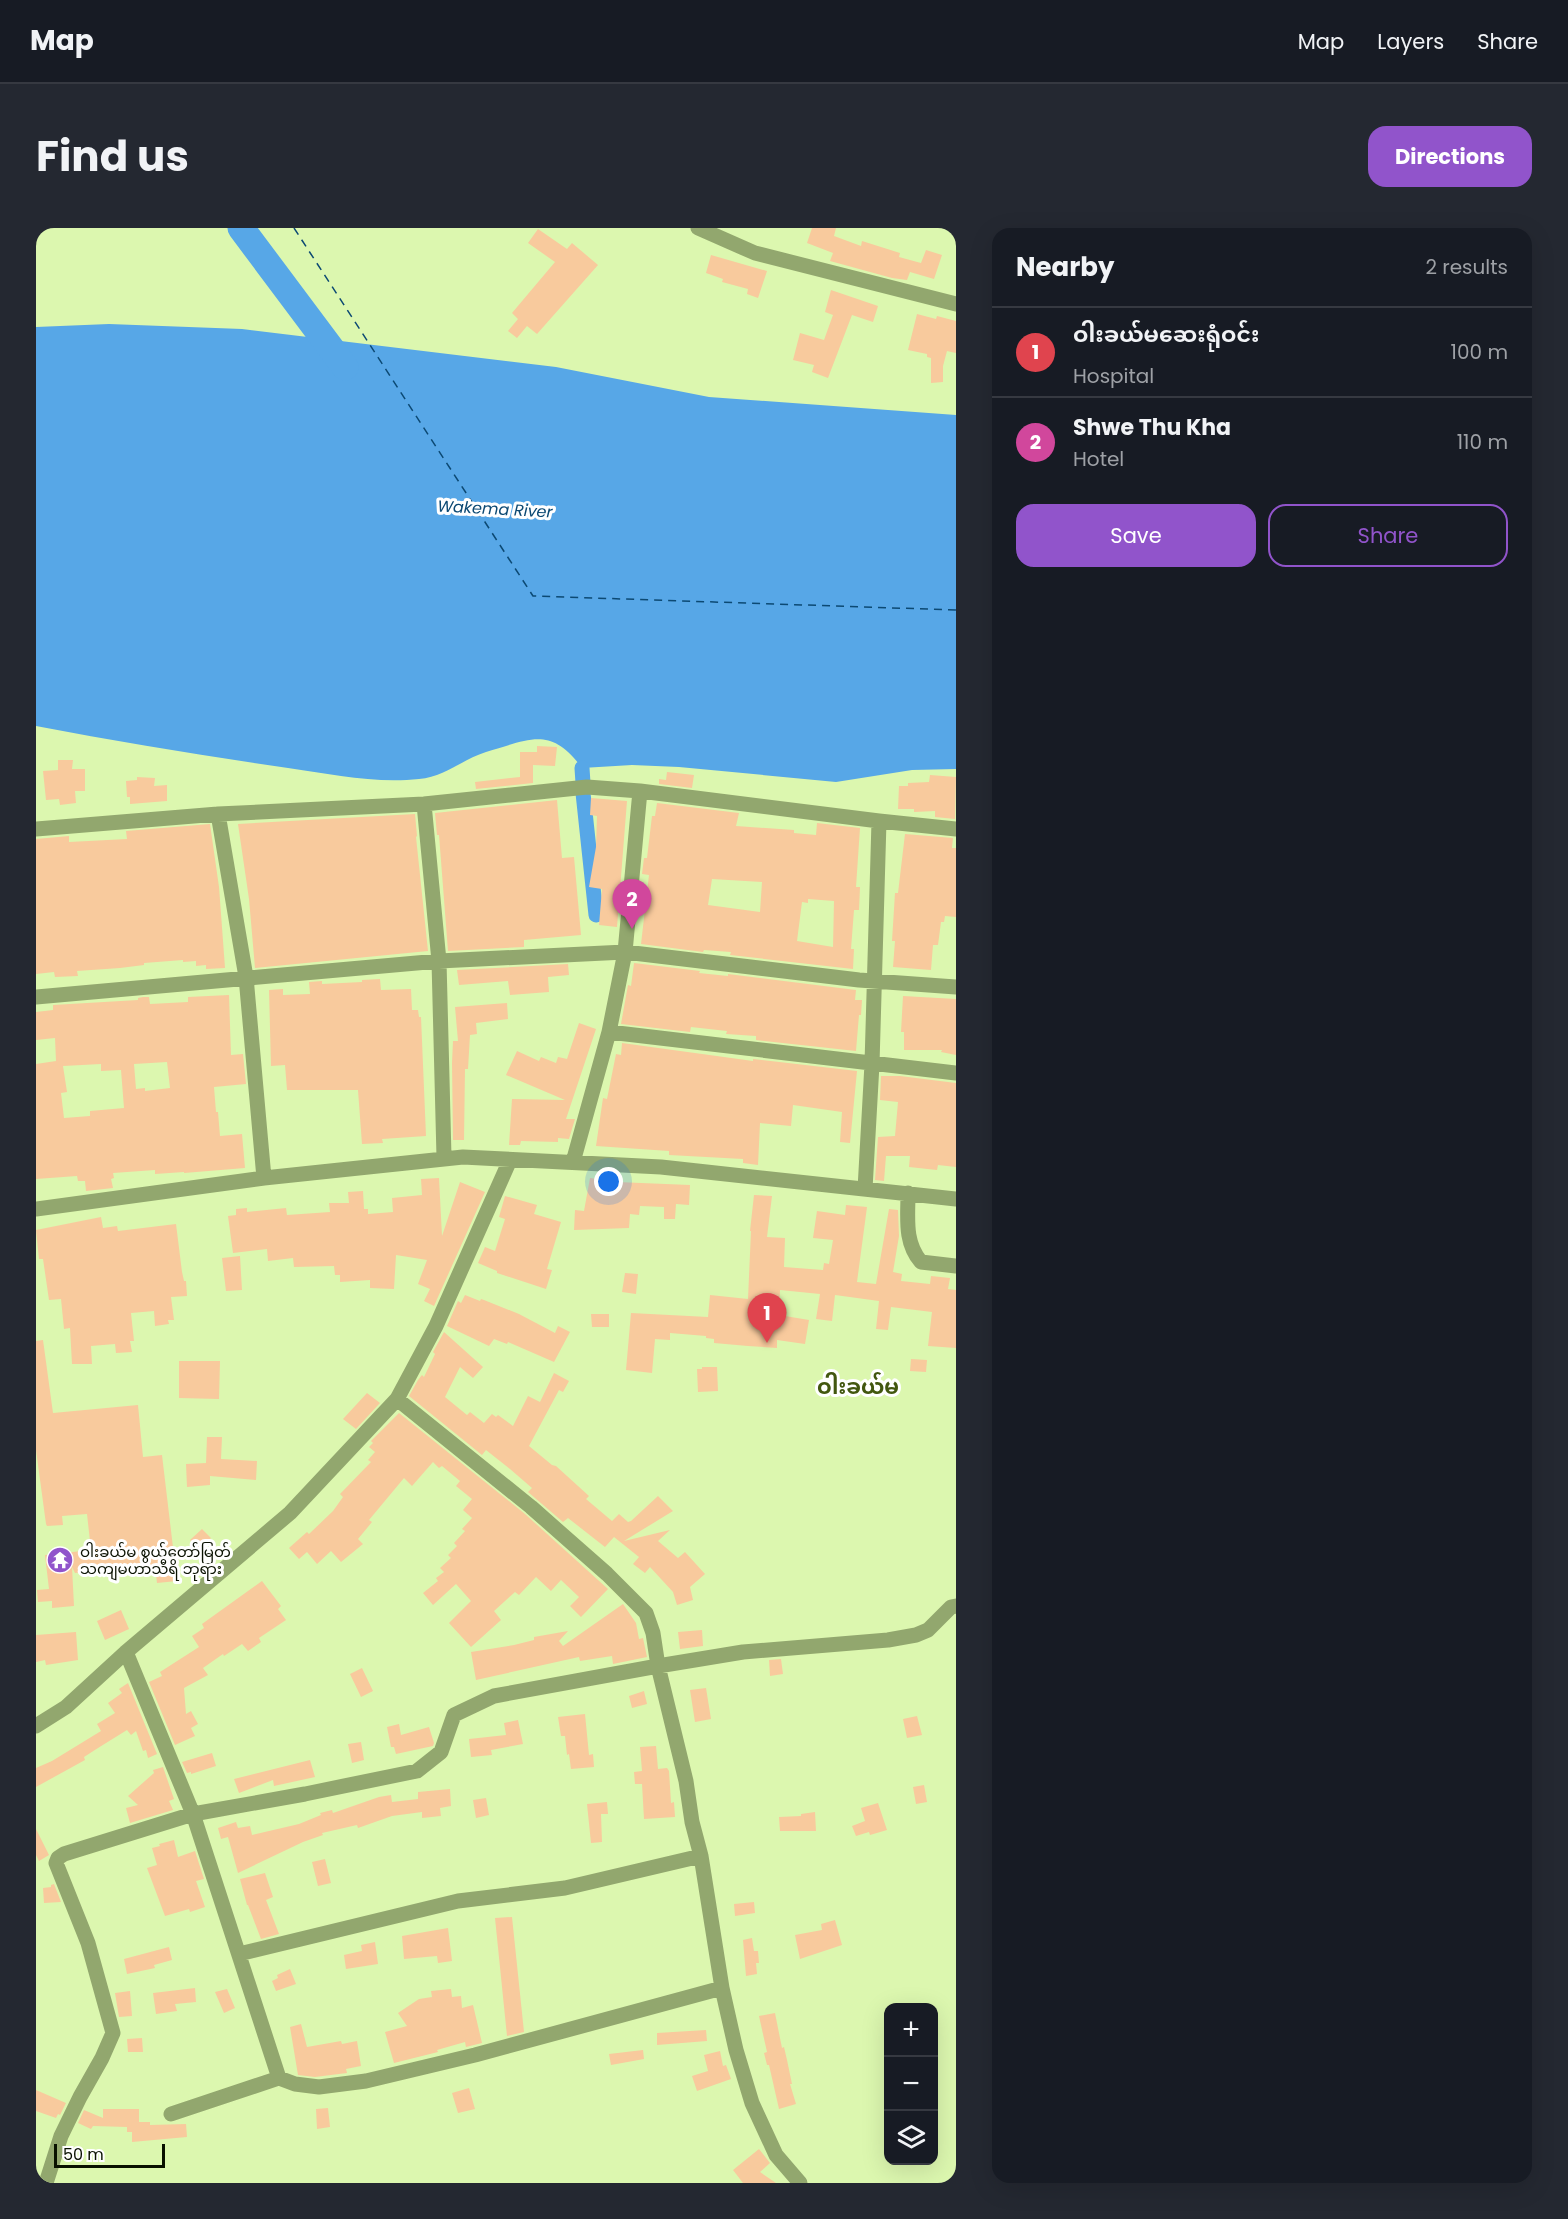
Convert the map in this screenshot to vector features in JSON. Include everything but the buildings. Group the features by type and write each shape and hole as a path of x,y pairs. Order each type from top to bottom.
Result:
{"street":[{"path":"698,228 754,254 956,304"},
{"path":"36,829 218,814 424,804 587,787 640,791 879,822 956,829"},
{"path":"573,1162 609,1032 626,952 640,791"},
{"path":"424,804 439,961 444,1158"},
{"path":"218,814 246,977 264,1178"},
{"path":"865,1189 872,1064 879,822"},
{"path":"36,997 439,961 626,952 875,981 956,987"},
{"path":"609,1032 956,1072"},
{"path":"36,1209 264,1178 444,1158 661,1167 956,1199"},
{"path":"36,1726 66,1707 126,1652 290,1514 397,1399 436,1326 510,1160"},
{"path":"908,1193 908,1237 913,1252 921,1262 956,1266"},
{"path":"397,1399 531,1508 607,1574 646,1613 653,1633 658,1665 686,1781 692,1822 701,1856 722,1988 736,2050 752,2103 776,2155 800,2183"},
{"path":"46,2183 61,2136 113,2033 88,1943 56,1863 58,1857 193,1814 417,1771 441,1752 453,1715 494,1696 658,1665 743,1652 888,1640 928,1630 951,1607 956,1606"},
{"path":"126,1652 193,1814 279,2078"},
{"path":"239,1954 458,1901 566,1888 701,1856"},
{"path":"171,2114 279,2078 295,2084 319,2087 366,2080 475,2055 722,1988"}],"water":[{"name":"Wakema River","path":"109,324 242,329 556,367 709,397 956,415 956,769 912,770 836,782 679,767 632,765 582,768 560,746 539,739 486,752 428,778 386,780 225,759 36,726 36,327"}],"waterway":[{"path":"241,228 345,367"},
{"path":"582,768 583,783"},
{"path":"583,793 596,915"}],"ferry route":[{"path":"294,228 533,596 956,610"}],"place":[{"name":"Shwe Thu Kha","path":"632,929"},
{"name":"ဝါးခယ်မဆေးရုံဝင်း","path":"767,1343"},
{"name":"ဝါးခယ်မ စွယ်တော်မြတ် သကျမဟာသီရိ ဘုရား","path":"60,1560"}],"district":[{"name":"ဝါးခယ်မ","path":"858,1386"}]}
